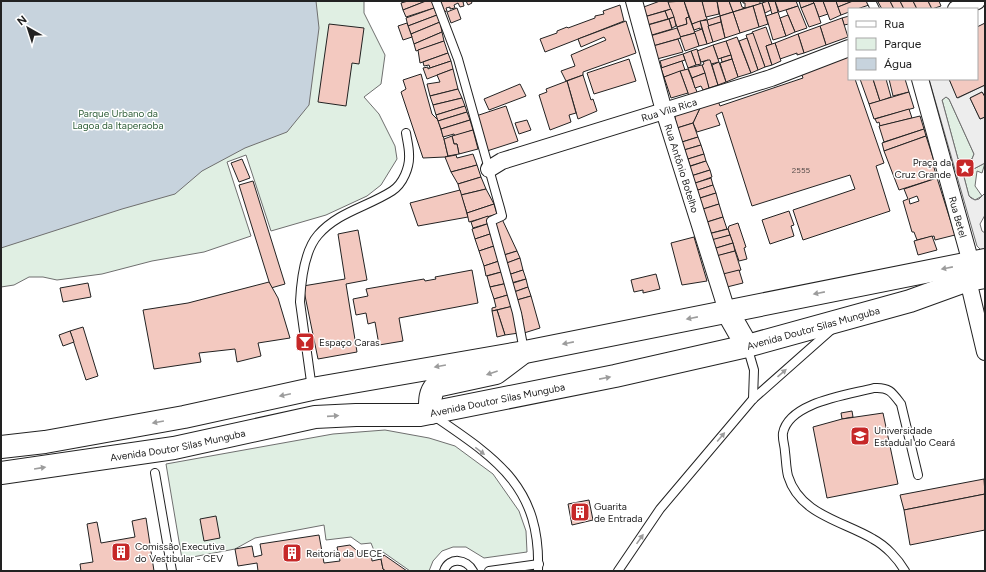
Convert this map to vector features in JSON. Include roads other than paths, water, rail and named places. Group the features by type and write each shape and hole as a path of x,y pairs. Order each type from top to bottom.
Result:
{"main road":[{"path":"1,447 45,442 184,417 312,389 524,352 727,311 977,270"},
{"name":"Avenida Doutor Silas Munguba","path":"1,473 174,448 315,418 356,415 420,415 615,376 748,346 910,301 977,270"},
{"path":"727,311 748,346"},
{"path":"430,413 430,397 432,390 436,386 496,373 524,352"}],"street":[{"path":"959,8 977,1"},
{"name":"Rua Antônio Botelho","path":"637,2 664,111 727,311"},
{"name":"Rua Vila Rica","path":"489,169 502,161 772,78 848,48"},
{"name":"Rua Betel","path":"920,80 977,270 985,352"}],"lane":[{"path":"436,1 458,59 502,216 491,221 517,313 524,352"},
{"path":"312,389 300,302 309,250 317,235 335,219 392,191 401,182 407,170 409,155 406,133"},
{"path":"618,571 660,509 753,398 844,319"},
{"path":"748,346 754,370 753,398"},
{"path":"905,571 884,546 873,539 819,514 806,504 796,491 788,476 783,434 787,424 795,414 807,407 874,388 885,388 894,394 901,404 918,475"},
{"path":"430,413 497,463 513,479 530,510 536,531 538,567 489,571"},
{"path":"154,473 172,571"},
{"path":"444,571 445,567 452,561 462,561 470,565 473,571"}],"water":[{"name":"Parque Urbano da Lagoa da Itaperaoba","path":"1,1 316,1 319,28 309,105 287,132 245,148 202,171 175,194 122,209 1,248"}],"place":[{"name":"Praça da Cruz Grande","path":"965,168"},
{"name":"Espaço Caras","path":"305,342"},
{"name":"Universidade Estadual do Ceará","path":"860,436"},
{"name":"Guarita de Entrada","path":"580,512"},
{"name":"Comissão Executiva do Vestibular - CEV","path":"121,552"},
{"name":"Reitoria da UECE","path":"292,553"}]}
